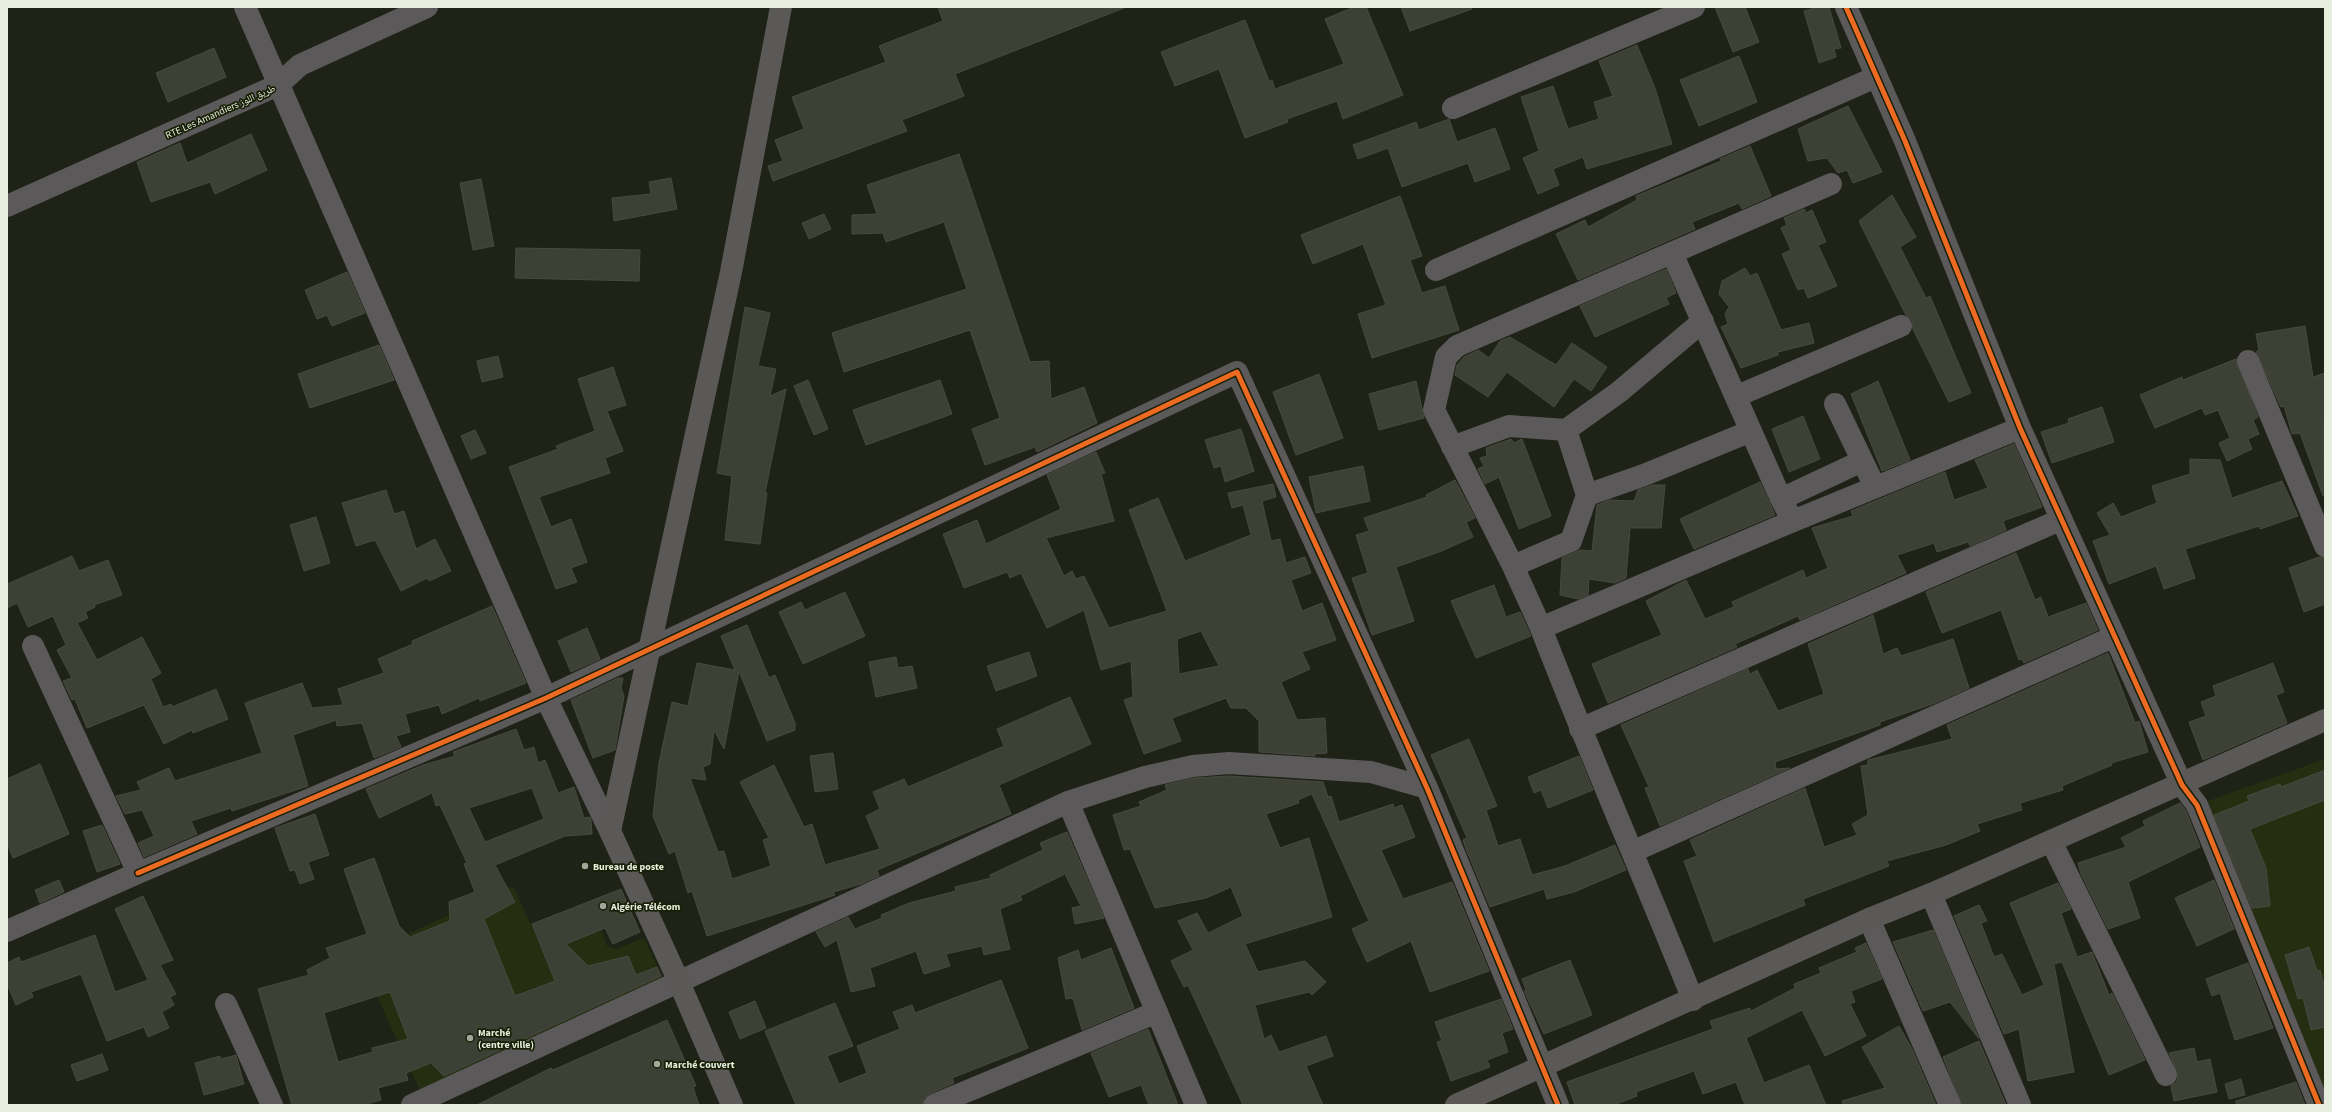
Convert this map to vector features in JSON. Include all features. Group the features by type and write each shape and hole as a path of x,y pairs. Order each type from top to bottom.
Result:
{"main road":[{"path":"732,1105 679,982 610,831 731,272 781,7"},
{"path":"1456,1105 1693,1000 1869,919 1931,894 2182,785 2325,720"}],"street":[{"path":"245,7 546,698 610,831"},
{"name":"RTE Les Amandiers طريق اللوز","path":"7,206 278,85 300,65 427,7"},
{"path":"1453,108 1694,7"},
{"path":"1846,7 1905,141 2020,428 2113,637 2182,785 2197,805 2319,1105"},
{"path":"1436,270 1876,77"},
{"path":"1693,1000 1634,851 1580,729 1541,628 1513,566 1434,410 1446,357 1457,346 1831,184"},
{"path":"1672,253 1704,321 1781,499 1793,521"},
{"path":"1452,447 1509,426 1566,430 1618,392 1704,321"},
{"path":"1737,396 1901,326"},
{"path":"2248,361 2325,546"},
{"path":"7,931 649,652 1237,372 1428,788 1541,1067 1558,1105"},
{"path":"1835,404 1875,487"},
{"path":"1541,628 1793,521 2020,428"},
{"path":"1513,566 1571,541 1587,495 1566,430"},
{"path":"1587,495 1644,475 1751,431"},
{"path":"1781,499 1862,461"},
{"path":"1580,729 2060,520"},
{"path":"1634,851 2113,637"},
{"path":"33,646 138,873"},
{"path":"412,1105 1068,802 1144,777 1193,766 1229,763 1371,772 1428,788"},
{"path":"1068,802 1196,1105"},
{"path":"2051,841 2166,1075"},
{"path":"1931,894 2020,1105"},
{"path":"1869,919 1950,1105"},
{"path":"226,1004 272,1105"},
{"path":"934,1105 1157,1012"}],"shaded area":[{"path":"2325,759 2325,1105 2197,805"},
{"name":"Marché (centre ville)","path":"513,886 544,953 601,929 607,946 616,949 644,938 665,983 421,1093 359,956"}],"building":[{"path":"938,7 1124,8 955,74 964,96 902,120 907,131 773,181 768,166 783,161 775,140 804,129 792,97 886,62 879,46 943,21"},
{"path":"1354,7 1366,7 1403,95 1343,119 1337,101 1287,119 1288,122 1245,138 1219,69 1175,86 1161,52 1245,20 1269,81 1272,80 1275,89 1344,64 1325,19"},
{"path":"1401,7 1471,7 1472,9 1410,31"},
{"path":"1715,7 1745,7 1759,42 1733,52"},
{"path":"1818,7 1829,7 1841,48 1834,49 1836,57 1819,63 1804,11"},
{"path":"1637,45 1655,88 1672,144 1587,169 1583,157 1553,169 1559,185 1538,194 1523,158 1539,151 1521,97 1553,86 1568,129 1599,119 1594,102 1613,96 1599,61"},
{"path":"214,48 226,77 168,102 156,73"},
{"path":"1739,56 1757,102 1699,126 1680,80"},
{"path":"1848,106 1882,172 1853,183 1847,170 1838,173 1827,158 1808,161 1798,129"},
{"path":"1449,119 1457,142 1495,128 1510,169 1475,182 1468,163 1402,187 1388,148 1358,159 1353,145 1416,122 1419,130"},
{"path":"251,134 267,170 215,194 210,182 151,202 137,162 180,143 187,163"},
{"path":"1750,146 1771,196 1742,209 1739,203 1692,222 1695,229 1578,280 1556,234 1585,220 1588,227 1637,200 1636,196 1721,161 1720,159"},
{"path":"959,154 1030,362 1049,361 1051,399 1084,387 1097,423 1037,452 1035,447 985,465 972,429 1000,418 970,330 844,372 832,333 967,289 944,222 886,242 883,233 852,234 852,215 877,214 867,185"},
{"path":"671,178 677,209 614,221 612,198 651,194 649,182"},
{"path":"481,179 494,246 473,250 460,183"},
{"path":"1892,195 1916,237 1900,247 1926,298 1930,296 1971,393 1949,402 1913,329 1912,321 1906,315 1859,221"},
{"path":"1400,196 1422,256 1410,260 1422,293 1445,286 1459,330 1372,358 1358,314 1386,305 1363,244 1313,264 1301,235"},
{"path":"1804,209 1806,213 1812,210 1826,242 1818,245 1837,286 1808,298 1804,288 1798,290 1782,254 1791,250 1781,228 1787,225 1784,218"},
{"path":"824,214 831,229 809,239 802,223"},
{"path":"516,248 640,250 639,281 515,278"},
{"path":"1745,268 1750,276 1757,273 1781,330 1809,323 1814,343 1778,352 1778,355 1741,368 1721,327 1728,324 1725,314 1729,307 1719,294 1722,281"},
{"path":"1666,269 1676,293 1666,298 1669,304 1595,337 1580,306"},
{"path":"347,272 365,313 332,326 327,315 317,319 305,290"},
{"path":"745,307 770,313 758,366 776,369 770,396 786,389 765,493 767,493 760,544 725,540 732,476 717,473"},
{"path":"2305,326 2313,377 2325,373 2323,496 2300,433 2292,434 2284,406 2281,407 2256,352 2259,350 2256,334"},
{"path":"1510,337 1556,365 1572,343 1607,367 1591,391 1574,379 1554,407 1507,372 1488,397 1455,375 1457,365 1464,357 1478,350 1489,358 1500,341"},
{"path":"379,345 394,380 310,408 298,374"},
{"path":"498,356 503,377 482,382 477,361"},
{"path":"2236,359 2258,417 2253,420 2259,434 2248,439 2252,449 2227,461 2219,443 2230,438 2218,410 2205,415 2202,408 2155,428 2140,395 2182,377 2183,380"},
{"path":"613,367 626,405 607,411 623,451 605,458 610,473 539,497 551,527 571,519 587,562 571,568 577,582 556,589 509,467 558,449 556,446 595,431 578,379"},
{"path":"1319,374 1343,438 1296,455 1273,392"},
{"path":"808,380 828,429 814,435 794,386"},
{"path":"940,380 952,414 866,445 853,410"},
{"path":"1416,381 1424,418 1379,430 1369,394"},
{"path":"1878,381 1910,460 1882,471 1851,394"},
{"path":"2102,407 2114,442 2052,463 2041,432 2069,423 2068,419"},
{"path":"1803,416 1820,459 1789,472 1772,429"},
{"path":"1241,429 1254,471 1225,482 1221,466 1214,468 1205,440"},
{"path":"475,430 486,453 471,459 461,436"},
{"path":"1511,439 1514,443 1522,439 1551,516 1519,529 1499,477 1485,484 1478,469 1484,466 1480,458 1487,456 1486,448"},
{"path":"2014,444 2042,507 2003,521 2006,530 1970,546 1968,542 1937,552 1934,543 1897,555 1906,573 1800,620 1798,616 1735,644 1737,647 1608,703 1592,664 1662,635 1646,601 1686,580 1705,619 1734,607 1732,602 1803,570 1806,578 1828,568 1812,528 1853,516 1851,511 1945,472 1954,500 1988,488 1975,460"},
{"path":"1096,452 1105,473 1101,474 1114,521 1046,538 1064,576 1072,571 1076,579 1084,576 1109,628 1167,611 1129,510 1158,498 1185,561 1251,535 1243,505 1232,508 1228,493 1273,484 1276,497 1262,501 1271,541 1280,539 1286,563 1305,557 1311,573 1291,580 1302,611 1322,603 1336,640 1302,652 1310,669 1281,682 1297,720 1325,718 1327,753 1314,754 1315,756 1259,752 1259,721 1246,708 1231,708 1226,698 1172,718 1181,741 1144,754 1124,700 1133,697 1131,661 1101,670 1084,610 1047,628 1021,573 1010,578 1007,572 964,588 943,534 977,520 986,544 1061,509 1047,475","holes":["1201,631 1219,666 1179,674 1177,639"]},
{"path":"2190,459 2220,460 2232,498 2282,481 2298,516 2260,529 2259,526 2185,549 2195,578 2164,589 2156,566 2109,584 2093,541 2110,535 2097,513 2113,503 2121,517 2157,503 2152,486 2190,474"},
{"path":"1363,466 1370,501 1316,513 1309,477"},
{"path":"1455,480 1475,518 1466,522 1473,537 1439,552 1396,567 1414,621 1372,635 1352,578 1368,573 1356,535 1369,531 1364,518 1427,497 1426,495"},
{"path":"1760,482 1775,515 1694,549 1680,519"},
{"path":"1653,485 1665,485 1661,528 1630,528 1626,578 1615,583 1589,579 1588,595 1578,599 1560,595 1562,558 1580,550 1592,551 1597,505 1609,500 1634,501 1638,490"},
{"path":"386,490 394,514 404,511 416,549 435,539 451,571 429,581 427,578 401,591 375,540 356,546 342,503"},
{"path":"316,517 330,563 304,571 290,525"},
{"path":"2016,553 2035,600 2041,597 2048,617 2086,603 2098,630 2024,663 2022,659 2019,660 2001,610 1942,633 1926,592"},
{"path":"72,556 79,571 108,560 122,595 94,605 95,607 85,612 88,618 77,623 97,660 142,637 161,673 151,679 163,707 171,704 172,707 216,689 228,719 193,733 192,730 164,744 144,705 87,728 75,699 72,700 63,681 72,678 57,650 66,645 53,616 28,627 17,603 7,608 7,584"},
{"path":"2319,557 2325,558 2325,604 2304,612 2289,568"},
{"path":"1494,585 1506,617 1520,612 1531,636 1476,658 1451,601"},
{"path":"845,592 865,636 803,664 779,612 801,602 805,610"},
{"path":"492,606 526,683 480,701 479,698 442,714 439,705 405,714 410,732 396,736 401,747 374,758 362,723 337,726 336,720 293,735 308,786 232,811 231,808 191,821 197,834 144,857 138,843 154,836 142,810 125,814 116,796 141,790 137,782 169,768 175,781 262,753 245,703 302,683 312,708 343,705 338,689 384,673 378,659 413,644 412,641"},
{"path":"1873,615 1883,654 1897,648 1901,656 1953,639 1969,688 1935,703 1880,722 1880,725 1775,762 1776,769 1790,768 1660,826 1645,788 1649,787 1621,725 1748,669 1750,674 1757,670 1778,711 1824,694 1808,644"},
{"path":"747,625 769,678 775,675 795,723 795,730 767,741 739,671 724,749 714,730 710,764 703,767 706,780 690,778 718,852 724,851 732,879 771,866 763,840 769,838 740,782 774,765 804,827 812,824 825,865 880,849 866,816 880,809 873,792 904,779 908,787 1004,746 997,729 1070,697 1091,744 999,785 1011,814 877,870 879,876 861,884 833,892 835,895 707,936 692,891 688,893 675,851 669,854 653,816 659,763 672,702 688,706 697,663 735,670 721,636"},
{"path":"587,628 600,659 571,672 558,641"},
{"path":"1029,652 1037,676 996,691 987,666"},
{"path":"2108,653 2135,723 2139,721 2148,752 2111,763 2112,765 2062,786 2063,790 2020,803 2022,810 1977,824 1980,831 1946,845 1887,861 1889,866 1803,899 1805,905 1714,942 1684,861 1697,856 1690,840 1805,788 1824,847 1857,835 1852,824 1868,815 1861,766 1868,765 1868,760 1952,739 1947,725"},
{"path":"896,657 898,668 912,666 917,688 876,697 869,662"},
{"path":"2273,663 2284,692 2276,695 2287,723 2203,760 2189,722 2206,716 2201,702 2216,696 2213,686"},
{"path":"618,678 623,678 621,688 624,696 615,750 593,758 571,700"},
{"path":"516,729 524,750 534,747 538,763 545,760 558,793 574,787 584,818 590,817 591,820 592,834 565,836 495,865 515,902 484,919 515,996 555,981 532,924 621,889 640,932 613,944 605,928 566,944 588,966 628,956 636,975 657,967 661,976 444,1076 431,1063 406,1073 408,1080 378,1088 381,1100 363,1105 292,1105 258,989 309,975 307,970 330,958 326,948 367,934 344,869 374,858 399,926 410,937 450,921 449,902 475,892 464,864 467,863 440,805 436,806 432,793 379,818 366,789 423,765 455,756 453,752","holes":["532,788 544,819 485,842 469,808","390,992 408,1039 372,1048 373,1052 338,1062 324,1013"]},
{"path":"1469,739 1497,806 1486,810 1498,846 1520,839 1532,875 1565,866 1615,845 1626,870 1574,892 1547,899 1544,889 1490,907 1463,840 1467,838 1431,755"},
{"path":"833,753 838,789 815,792 810,756"},
{"path":"1579,756 1593,790 1548,808 1541,790 1534,793 1528,777"},
{"path":"40,764 69,834 13,858 7,843 7,779"},
{"path":"2325,770 2325,800 2250,829 2266,868 2270,906 2252,908 2214,815 2249,801 2247,796 2280,784 2281,787"},
{"path":"1229,776 1323,782 1328,797 1331,796 1339,822 1393,804 1394,808 1402,805 1415,837 1381,850 1403,899 1452,882 1489,971 1430,992 1411,941 1367,962 1352,929 1369,921 1312,794 1298,800 1299,803 1266,814 1280,848 1309,838 1332,917 1245,944 1258,972 1305,961 1326,982 1312,995 1309,992 1255,1005 1264,1039 1271,1035 1279,1052 1326,1036 1333,1056 1306,1066 1323,1105 1243,1105 1188,985 1184,987 1171,961 1193,950 1178,921 1197,913 1208,933 1243,916 1231,887 1206,898 1155,908 1130,849 1124,850 1113,815 1141,806 1139,802 1167,790 1165,785 1195,778"},
{"path":"2180,803 2186,811 2200,847 2128,882 2140,918 2108,929 2081,874 2078,863 2126,847 2121,838 2145,826 2143,821"},
{"path":"315,814 329,855 308,862 314,879 300,884 295,870 290,871 275,828"},
{"path":"102,825 120,864 97,872 83,831"},
{"path":"1067,832 1104,918 1075,924 1072,908 1081,906 1065,874 1020,896 1022,900 1000,910 1010,949 984,955 982,946 946,954 950,966 924,974 916,951 870,968 875,986 851,992 837,940 825,947 816,932 848,917 855,929 882,918 881,915 909,903 956,891 955,887 991,878 990,875 1043,850 1040,843"},
{"path":"59,880 64,892 40,903 35,890"},
{"path":"2214,880 2234,929 2197,946 2175,898"},
{"path":"2058,883 2071,909 2061,913 2077,957 2092,952 2109,995 2112,993 2145,1060 2109,1075 2062,962 2054,964 2074,1072 2028,1081 2019,1029 2004,1034 1954,916 1979,905 1987,921 1981,923 1994,957 2002,954 2022,995 2044,985 2010,903"},
{"path":"143,896 173,960 160,965 176,994 170,997 174,1005 162,1012 169,1028 148,1037 144,1027 107,1041 81,974 31,992 33,997 16,1005 7,984 7,963 19,957 21,962 95,935 115,992 148,980 115,909"},
{"path":"1933,930 1979,1039 1950,1002 1923,1011 1893,942"},
{"path":"1866,943 1882,979 1851,991 1855,1002 1850,1004 1866,1036 1825,1056 1802,1010 1746,1038 1764,1083 1809,1065 1826,1105 1745,1105 1736,1082 1703,1094 1694,1071 1636,1092 1637,1096 1614,1105 1575,1105 1567,1082 1713,1029 1710,1021 1750,1008 1751,1011 1795,988 1794,984 1821,973 1819,968 1857,952 1855,948"},
{"path":"2309,947 2317,971 2320,970 2325,989 2325,1027 2311,1030 2303,998 2298,999 2285,955"},
{"path":"1111,948 1134,1008 1082,1030 1073,998 1066,999 1058,958 1078,950 1081,960"},
{"path":"1570,960 1592,1015 1544,1034 1524,991 1526,990 1522,979"},
{"path":"2248,963 2273,1028 2235,1040 2220,993 2212,996 2206,979"},
{"path":"1001,980 1028,1048 952,1078 954,1083 929,1094 924,1098 922,1105 796,1105 765,1031 835,1003 853,1046 827,1056 839,1084 867,1073 857,1046 900,1029 893,1012 912,1005 915,1013"},
{"path":"1501,999 1513,1029 1502,1033 1508,1052 1487,1060 1490,1067 1451,1081 1437,1042 1442,1041 1435,1022"},
{"path":"755,1001 766,1028 740,1039 729,1012"},
{"path":"667,1020 696,1086 693,1087 699,1105 477,1105 551,1068 553,1070"},
{"path":"1899,1026 1912,1049 1936,1105 1843,1105 1842,1101 1885,1088 1862,1047"},
{"path":"1148,1029 1178,1105 1149,1105 1141,1085 1109,1097 1091,1053"},
{"path":"1979,1041 2006,1105 1962,1105 1943,1057"},
{"path":"2194,1048 2197,1062 2210,1059 2217,1092 2174,1101 2171,1086 2177,1082 2178,1075 2169,1053"},
{"path":"102,1054 108,1070 77,1081 71,1065"},
{"path":"236,1055 244,1084 204,1095 195,1063 220,1056 221,1059"},
{"path":"2241,1079 2245,1095 2229,1099 2225,1084"},
{"path":"2296,1082 2305,1105 2236,1105 2236,1101"}],"cycle path":[{"path":"1846,7 1905,141 2020,428 2182,785 2197,805 2319,1105"},
{"path":"138,873 546,698 1237,372 1427,788 1558,1105"}],"place":[{"name":"Bureau de poste","path":"585,866"},
{"name":"Algérie Télécom","path":"603,906"},
{"name":"Marché (centre ville)","path":"470,1038"},
{"name":"Marché Couvert","path":"657,1064"}]}
